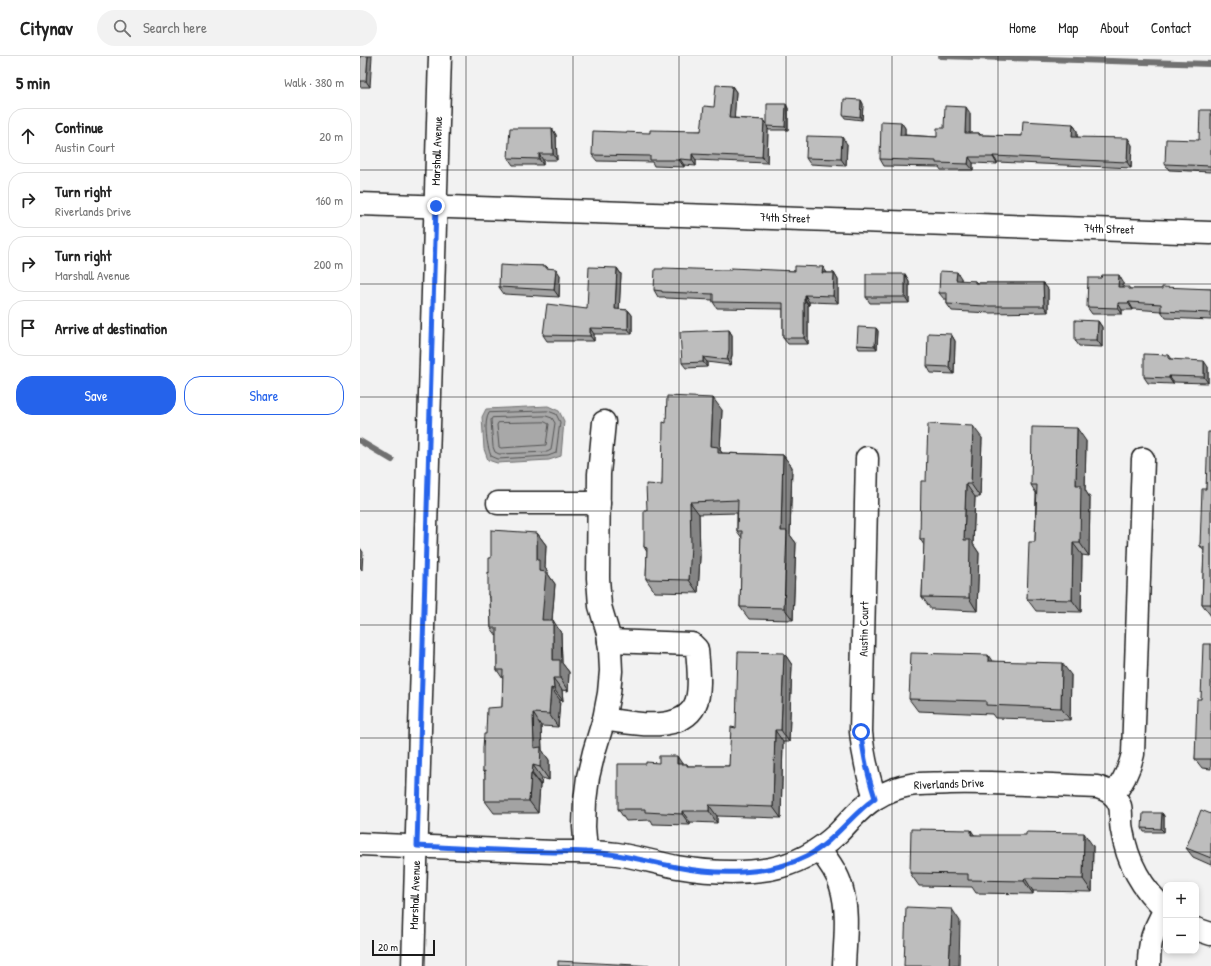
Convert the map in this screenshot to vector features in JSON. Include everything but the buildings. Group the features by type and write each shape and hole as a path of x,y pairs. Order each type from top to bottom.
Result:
{"street":[{"name":"Marshall Avenue","path":"413,966 440,56"},
{"name":"74th Street","path":"360,204 1211,233"},
{"path":"586,852 584,826 588,776 604,719 609,693 610,671 608,633 600,606 599,592 599,474 604,422"},
{"name":"Austin Court","path":"867,458 861,732 867,772 875,798"},
{"path":"1143,459 1133,754 1130,769 1123,783 1113,795 1120,805 1124,842 1133,868 1156,900 1163,906"},
{"path":"498,503 599,503"},
{"path":"604,719 654,724 677,722 688,715 696,704 698,695 699,674 697,649 692,644 608,641"},
{"name":"Riverlands Drive","path":"360,844 617,854 677,867 707,871 738,871 768,869 782,866 806,856 838,833 862,807 875,798 889,791 910,785 975,782 1097,787 1107,790 1113,795"},
{"path":"819,848 832,866 841,885 846,916 844,966"},
{"path":"1149,966 1149,947 1154,930 1163,914"},
{"path":"1199,930 1211,934"}],"water":[{"path":"548,406 559,411 564,421 561,456 549,460 497,463 488,460 484,449 482,417 486,409"}],"waterway":[{"path":"941,56 1211,64"},
{"path":"360,441 392,460"}],"route":[{"path":"436,206 417,846 617,854 677,867 707,871 768,869 782,866 806,856 819,848 838,833 862,807 875,798 867,772 861,732"}]}
